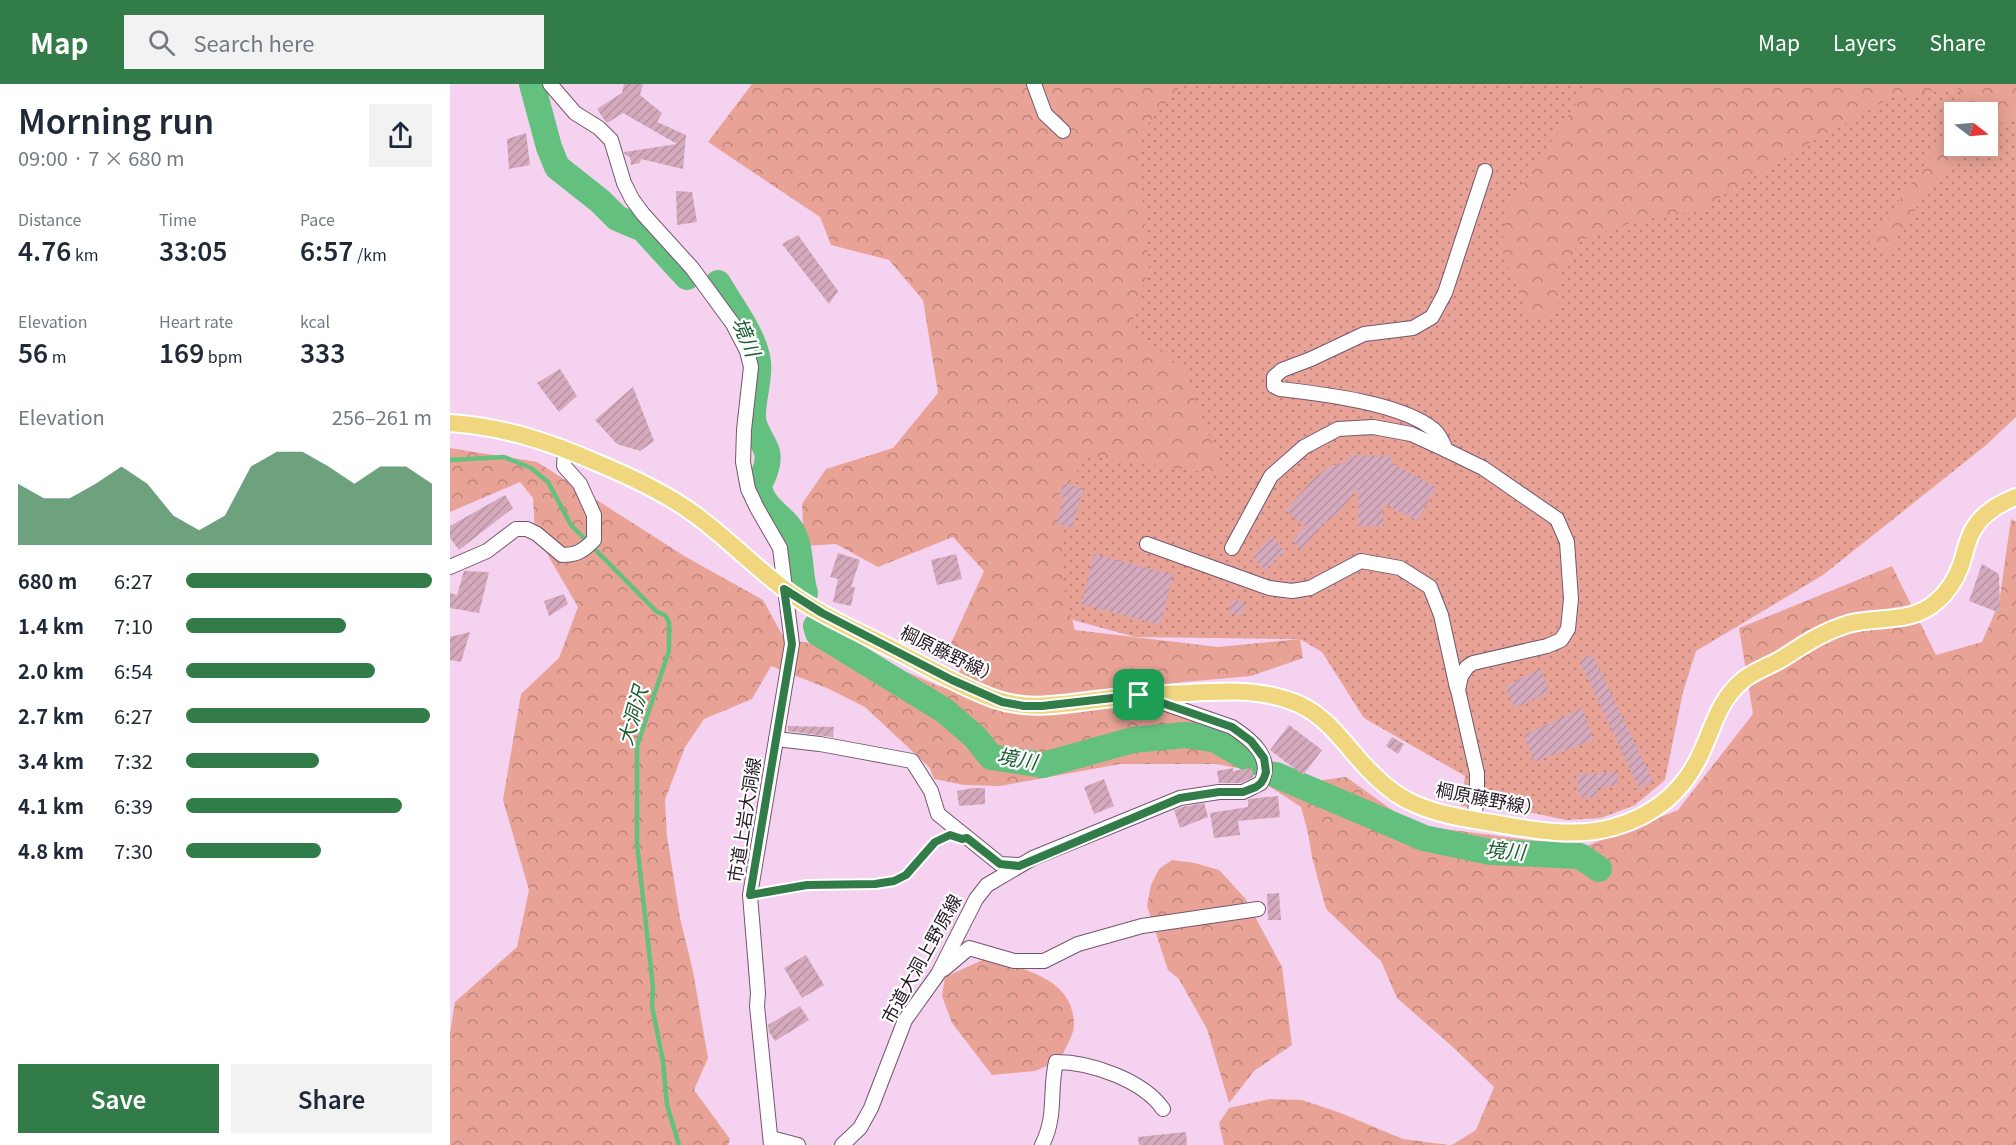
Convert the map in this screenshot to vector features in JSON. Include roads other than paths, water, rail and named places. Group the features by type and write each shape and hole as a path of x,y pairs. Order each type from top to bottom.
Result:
{"main road":[{"name":"棡原藤野線）","path":"450,423 527,435 565,449 640,483 687,509 784,589 822,613 952,680 1002,702 1042,706 1139,695 1237,691 1290,700 1311,710 1326,722 1374,776 1400,796 1430,810 1474,820 1548,831 1579,833 1618,826 1669,800 1680,788 1700,755 1715,715 1725,698 1745,678 1826,632 1860,622 1910,617 1927,609 1950,588 1961,567 1973,529 1983,516 2016,497"}],"street":[{"name":"市道上岩大洞線","path":"550,84 575,113 599,128 611,140 624,183 632,199 692,268 733,324 747,351 751,367 742,462 748,489 780,548 792,644 750,895 758,993 757,1006 771,1141"},
{"path":"1034,84 1045,114 1063,130"},
{"path":"1446,450 1436,431 1417,419 1380,406 1323,394 1280,389 1274,386 1274,376 1282,370 1364,334 1413,328 1432,317 1445,292 1485,171"},
{"path":"1232,548 1271,476 1304,447 1338,429 1373,427 1411,434 1483,468 1557,519 1567,542 1571,600 1568,629 1560,640 1547,646 1473,663 1461,676 1458,690"},
{"path":"450,567 487,551 516,529 527,529 537,534 562,555 582,552 594,540 594,515 580,484 564,466 565,449"},
{"path":"1147,544 1269,588 1292,591 1310,588 1361,561 1400,568 1430,587 1441,615 1477,773 1474,820"},
{"name":"市道大洞上野原線","path":"842,1145 860,1128 866,1118 905,1020 938,974 980,894 991,881 1019,866 1180,798 1219,792 1243,792 1261,783 1266,772 1264,758 1257,747 1242,734 1232,727 1139,695"},
{"path":"776,739 820,744 912,761 931,791 938,814 1000,864 1019,866"},
{"path":"938,974 969,948 1014,961 1044,961 1078,944 1142,926 1258,909"},
{"path":"1042,1145 1049,1131 1053,1101 1052,1083 1056,1062 1072,1062 1112,1074 1141,1088 1163,1109"},
{"path":"771,1141 798,1145"}],"waterway":[{"name":"境川","path":"532,84 549,147 557,167 600,201 617,218 643,229 687,277"},
{"name":"境川","path":"718,283 756,352 758,369 753,418 768,457 766,470 758,487 766,502 795,537 805,593"},
{"name":"大洞沢","path":"450,460 504,457 531,468 548,482 571,525 657,612 665,615 669,622 669,651 637,746 637,844 653,987 652,1006 663,1061 667,1105 679,1145"},
{"name":"境川","path":"816,626 818,633 945,711 975,737 991,757 1043,765 1133,740 1185,735 1214,739 1254,762"},
{"name":"境川","path":"1276,775 1424,838 1490,852 1580,856 1599,869"}]}
